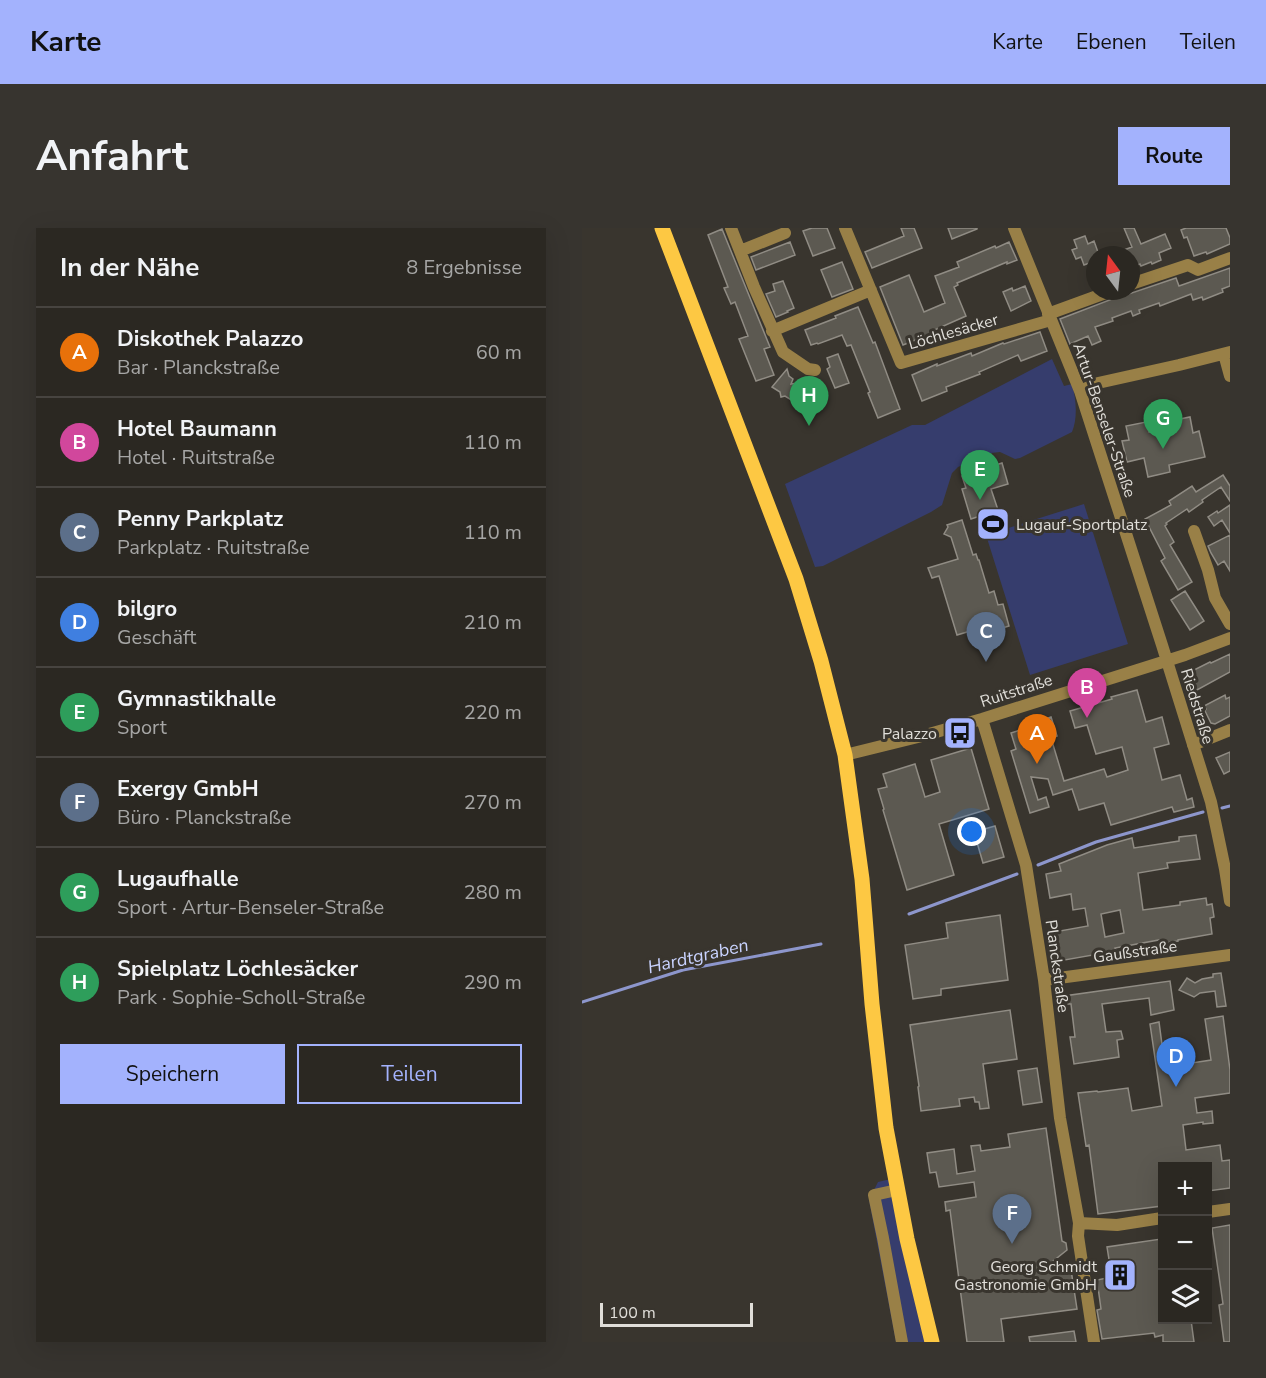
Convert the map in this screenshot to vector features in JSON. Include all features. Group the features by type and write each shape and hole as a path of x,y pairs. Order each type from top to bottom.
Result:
{"main road":[{"path":"662,228 796,579 821,661 845,755 862,879 872,1004 886,1128 907,1239 932,1342"}],"street":[{"path":"731,228 772,331 783,352 808,369 815,370"},
{"name":"Löchlesäcker","path":"845,228 901,363 1050,317"},
{"name":"Artur-Benseler-Straße","path":"1014,228 1080,391 1167,660"},
{"path":"740,252 785,233"},
{"path":"1140,281 1188,265 1198,270 1230,258"},
{"path":"772,331 871,290"},
{"path":"1050,317 1090,300"},
{"path":"1080,391 1098,383 1227,353 1230,376"},
{"path":"1194,531 1215,598 1230,624"},
{"name":"Ruitstraße","path":"845,755 982,719 1230,639"},
{"name":"Riedstraße","path":"1167,660 1211,802 1228,868 1230,901"},
{"name":"Planckstraße","path":"982,719 1026,864 1044,980 1060,1118 1079,1223 1078,1236 1094,1342"},
{"path":"1193,745 1230,730"},
{"name":"Gaußstraße","path":"1044,980 1230,955"},
{"path":"897,1190 874,1195 902,1342"},
{"path":"1212,1211 1230,1209"},
{"path":"1079,1223 1117,1225 1158,1219"}],"shaded area":[{"path":"1052,359 1064,386 1072,384 1076,408 1072,432 1020,458 1015,459 1000,452 991,453 958,467 952,473 942,505 823,566 815,567 785,484 912,425 925,425"},
{"path":"1084,504 1128,644 1030,675 986,535"},
{"path":"895,1178 932,1342 896,1342 869,1200 878,1182"}],"building":[{"path":"812,228 827,228 835,248 813,256 803,231"},
{"path":"901,228 914,228 922,248 872,268 865,252 904,236"},
{"path":"948,228 977,228 977,229 952,239"},
{"path":"1124,228 1134,228 1141,244 1165,234 1171,248 1159,253 1161,260 1141,266 1140,246 1132,246"},
{"path":"1226,228 1230,244 1207,254 1206,252 1194,256 1187,237 1184,238 1181,230"},
{"path":"722,229 770,347 764,349 774,375 756,381 739,339 748,336 735,302 731,304 724,288 728,287 708,235"},
{"path":"1085,236 1088,244 1094,241 1096,246 1086,246 1086,264 1084,265 1081,257 1076,259 1072,250 1077,248 1074,240"},
{"path":"790,242 795,255 756,270 751,257"},
{"path":"1009,242 1017,260 957,283 958,285 954,287 966,316 903,345 880,287 909,275 924,312 945,303 935,276 959,267 957,262"},
{"path":"842,262 853,289 832,297 821,270"},
{"path":"1230,268 1230,286 1222,289 1223,292 1203,300 1202,297 1193,300 1191,294 1160,306 1159,303 1139,310 1140,313 1133,316 1131,311 1112,318 1113,321 1095,327 1101,341 1092,345 1088,336 1070,344 1060,319 1109,300 1140,300 1140,290 1176,278 1179,286"},
{"path":"783,281 794,308 776,317 766,294 775,291 773,284"},
{"path":"1025,286 1031,301 1011,311 1003,292"},
{"path":"858,307 873,343 875,342 900,409 878,418 851,345 847,346 842,335 811,345 805,330"},
{"path":"1040,332 1047,351 1021,361 1018,355 979,372 980,374 946,387 947,391 922,401 912,375 937,364 937,366 971,353 972,356 1003,343"},
{"path":"838,354 849,383 835,388 827,369 830,367 827,358"},
{"path":"787,369 789,376 793,379 791,384 819,380 822,396 793,401 785,396 781,397 780,392 772,387"},
{"path":"1190,417 1193,433 1199,431 1205,457 1169,465 1170,472 1148,477 1144,458 1127,462 1122,441 1129,440 1126,426 1146,422 1149,432 1166,428 1165,422"},
{"path":"1002,463 1008,484 991,489 998,510 971,519 962,489 966,488 962,476"},
{"path":"1223,475 1230,486 1230,501 1221,487 1189,512 1187,509 1166,523 1165,526 1174,542 1170,545 1192,582 1178,590 1161,561 1165,558 1145,519 1171,505 1169,501 1192,486 1196,492"},
{"path":"1230,505 1230,533 1222,520 1214,526 1208,517"},
{"path":"962,520 973,555 976,554 979,560 989,593 994,591 998,605 1003,604 1009,626 999,629 997,623 957,635 939,576 932,578 928,568 958,559 951,537 944,534 947,525"},
{"path":"1230,535 1230,571 1224,561 1218,565 1208,546"},
{"path":"1185,591 1204,621 1190,630 1171,600"},
{"path":"1230,654 1230,672 1197,690 1188,673"},
{"path":"1137,690 1146,722 1162,717 1169,744 1154,748 1162,780 1180,775 1187,800 1192,798 1194,807 1174,812 1172,807 1111,825 1104,803 1079,810 1072,789 1053,795 1048,779 1031,777 1038,800 1046,797 1049,807 1030,813 1011,751 1016,749 1011,733 1039,724 1038,722 1051,717 1057,736 1051,738 1064,781 1104,769 1107,777 1128,770 1122,747 1096,754 1087,725 1075,728 1070,711"},
{"path":"1225,695 1226,699 1230,697 1230,716 1215,724 1211,723 1204,706"},
{"path":"971,748 989,809 939,824 954,875 907,890 878,789 887,787 883,774 915,764 925,797 940,792 931,760"},
{"path":"1230,752 1230,771 1224,774 1216,758"},
{"path":"995,826 1004,857 983,863 974,832"},
{"path":"1196,835 1200,859 1167,863 1168,868 1138,873 1143,910 1180,905 1180,902 1206,898 1207,905 1212,904 1214,917 1210,918 1212,934 1159,944 1159,940 1115,948 1116,951 1059,961 1054,932 1088,926 1085,908 1073,910 1071,894 1050,898 1046,874 1061,871 1059,864 1132,838 1134,848 1179,841 1179,837","holes":["1120,910 1124,933 1105,937 1101,914"]},
{"path":"1000,915 1008,980 941,989 941,995 913,999 905,945 948,938 946,923"},
{"path":"1221,973 1226,1006 1217,1007 1215,991 1200,993 1194,997 1179,990 1187,978 1195,983 1213,977 1213,974"},
{"path":"1170,981 1174,1010 1151,1015 1149,998 1102,1004 1106,1032 1121,1031 1123,1039 1117,1040 1119,1057 1074,1064 1070,1037 1075,1037 1071,1004 1065,1004 1064,996"},
{"path":"1010,1010 1017,1059 983,1064 989,1108 980,1109 979,1102 975,1102 974,1097 959,1099 960,1106 921,1111 910,1025"},
{"path":"1223,1016 1230,1070 1230,1093 1195,1098 1197,1113 1212,1111 1213,1123 1183,1125 1186,1150 1220,1145 1222,1161 1230,1160 1230,1188 1212,1190 1212,1162 1158,1162 1158,1206 1098,1214 1089,1145 1086,1146 1078,1093 1128,1088 1132,1111 1162,1106 1150,1024 1159,1022 1163,1052 1185,1049 1185,1052 1190,1051 1192,1063 1211,1060 1205,1019"},
{"path":"1037,1068 1042,1102 1023,1105 1018,1071"},
{"path":"1046,1128 1062,1241 1066,1243 1067,1250 1047,1266 1070,1263 1077,1309 1001,1319 1004,1342 967,1342 950,1210 946,1211 945,1202 976,1197 974,1182 939,1187 936,1172 930,1173 927,1153 954,1149 957,1174 975,1171 971,1146 980,1145 981,1151 1010,1147 1008,1134"},
{"path":"1230,1225 1230,1342 1224,1342 1219,1305 1223,1304 1212,1228"},
{"path":"1158,1239 1158,1324 1192,1324 1194,1342 1163,1342 1163,1335 1155,1337 1154,1333 1102,1339 1097,1310 1101,1309 1097,1280 1107,1278 1106,1273 1111,1272 1107,1247"},
{"path":"1074,1331 1076,1342 1030,1342 1029,1337"}],"waterway":[{"name":"Hardtgraben","path":"1222,808 1230,806"},
{"name":"Hardtgraben","path":"1038,865 1096,842 1203,812"},
{"name":"Hardtgraben","path":"909,914 1017,874"},
{"name":"Hardtgraben","path":"582,1002 683,970 821,944"}],"place":[{"name":"Spielplatz Löchlesäcker","path":"809,426"},
{"name":"Lugaufhalle","path":"1163,449"},
{"name":"Gymnastikhalle","path":"980,500"},
{"name":"Lugauf-Sportplatz","path":"993,524"},
{"name":"Penny Parkplatz","path":"986,662"},
{"name":"Hotel Baumann","path":"1087,718"},
{"name":"Palazzo","path":"960,733"},
{"name":"Diskothek Palazzo","path":"1037,764"},
{"name":"bilgro","path":"1176,1087"},
{"name":"Exergy GmbH","path":"1012,1244"},
{"name":"Georg Schmidt Gastronomie GmbH","path":"1120,1275"}]}
